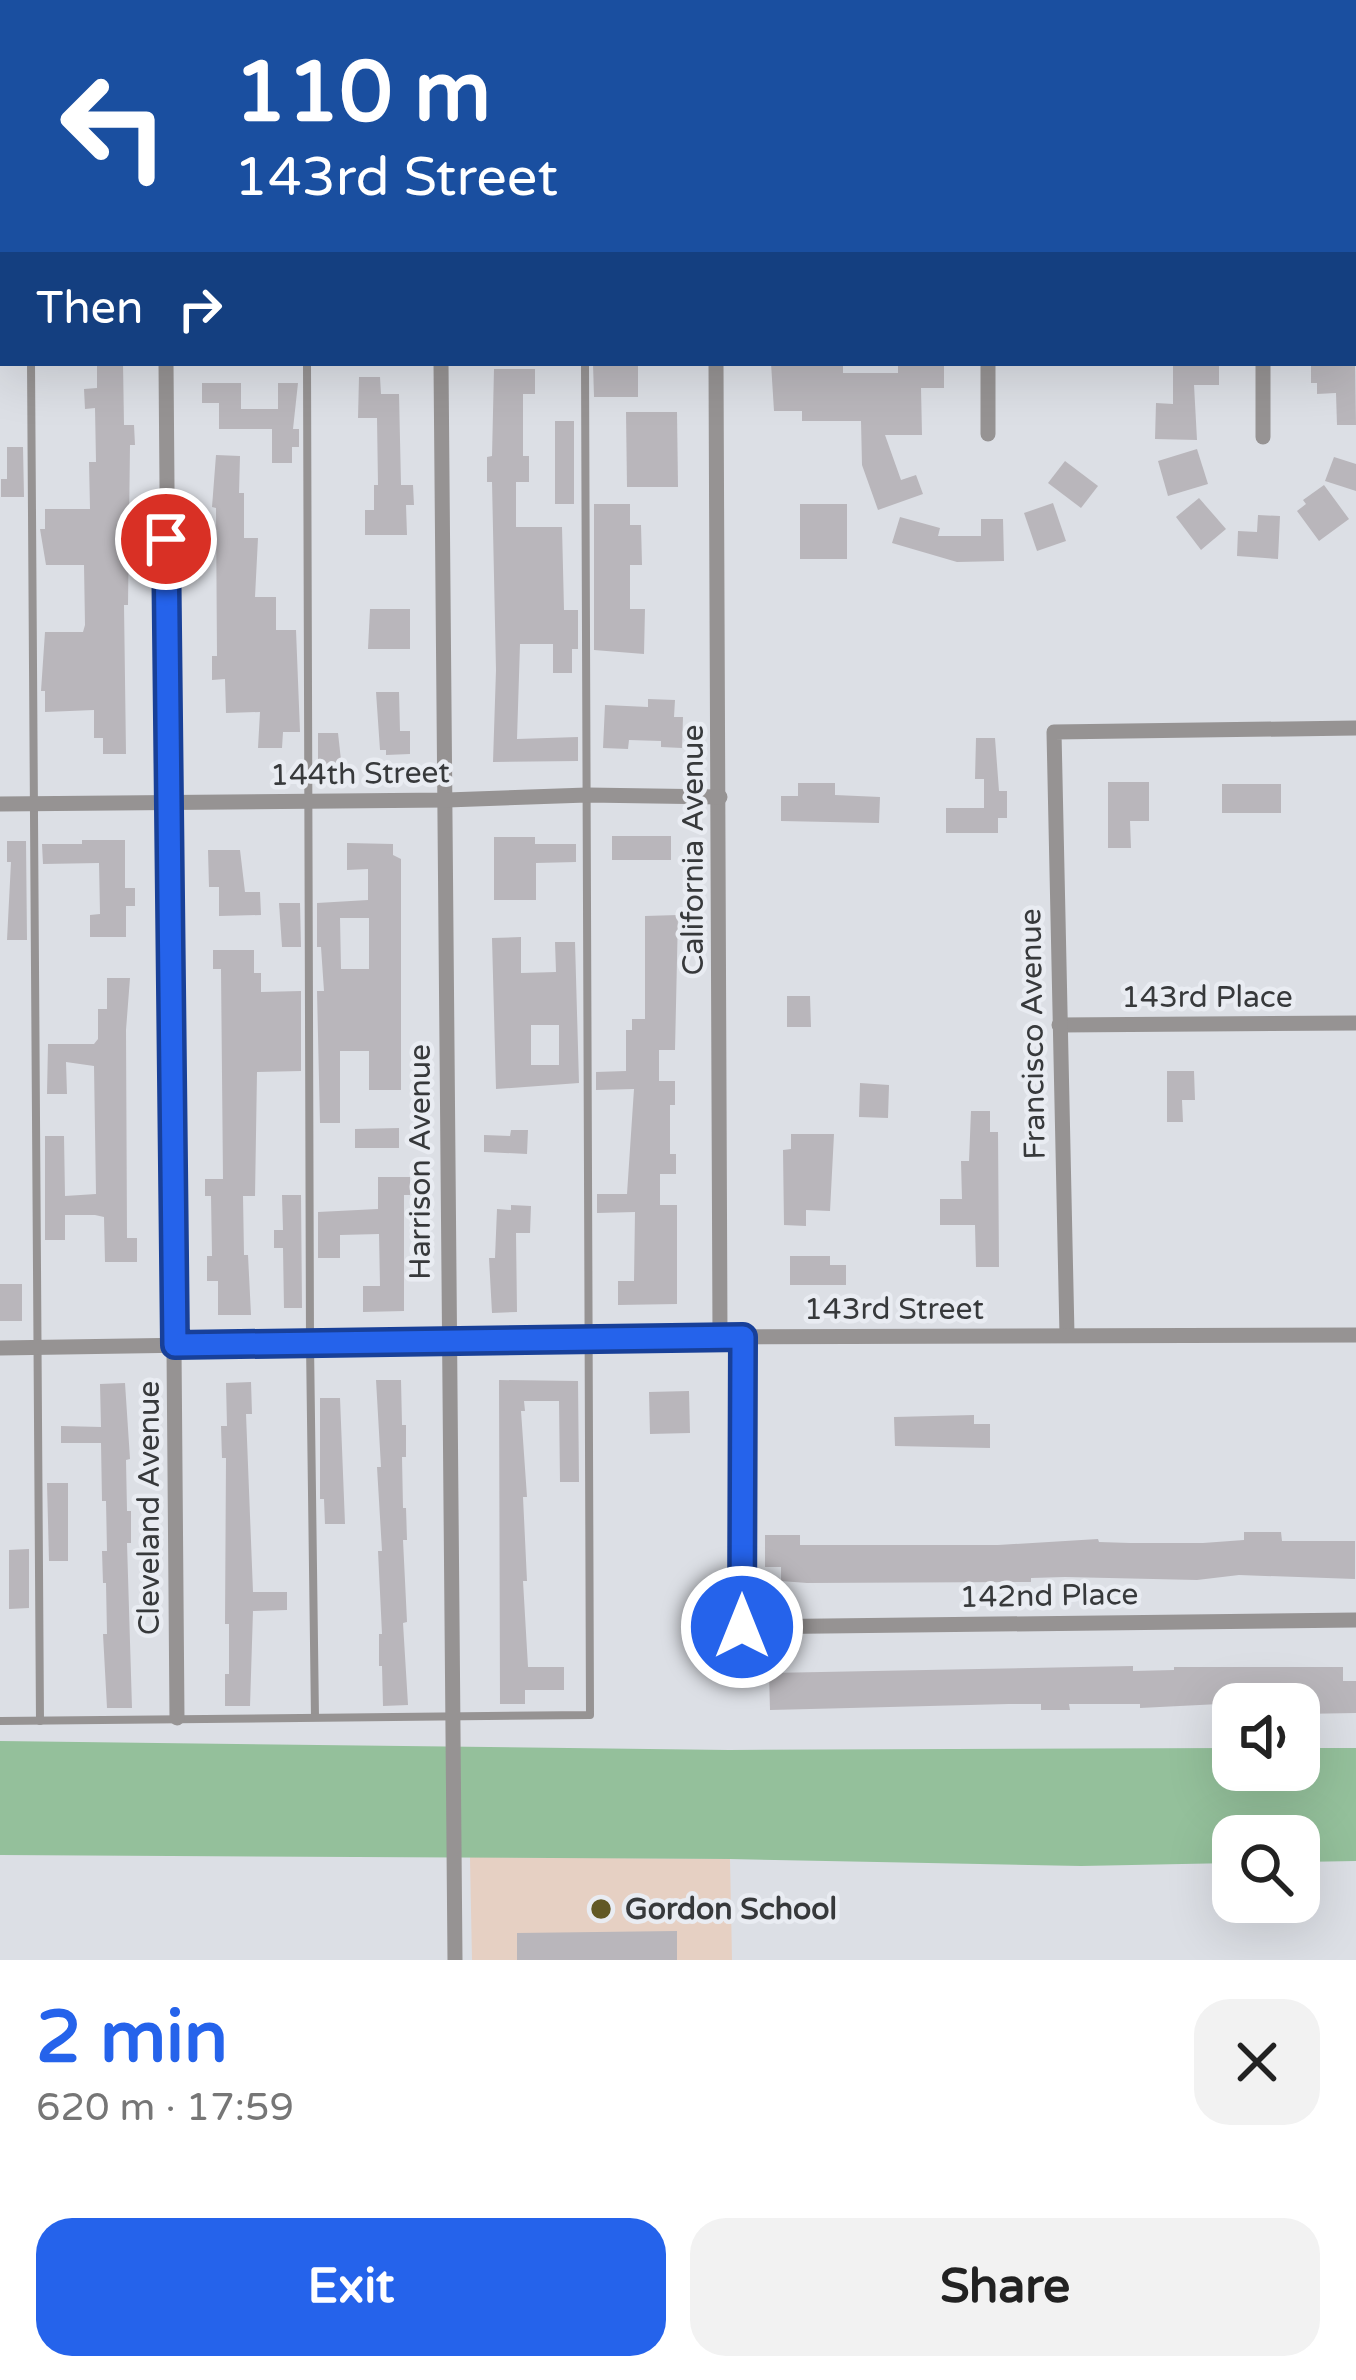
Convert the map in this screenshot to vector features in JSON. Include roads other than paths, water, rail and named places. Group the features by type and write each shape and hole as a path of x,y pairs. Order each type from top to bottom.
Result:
{"street":[{"name":"Cleveland Avenue","path":"166,366 177,1718"},
{"name":"Harrison Avenue","path":"441,366 455,1960"},
{"name":"California Avenue","path":"716,366 720,1337"},
{"path":"988,366 988,434"},
{"path":"1263,366 1263,436"},
{"name":"Francisco Avenue","path":"1067,1335 1054,732 1356,728"},
{"name":"144th Street","path":"0,804 720,797"},
{"name":"143rd Place","path":"1059,1025 1356,1023"},
{"name":"143rd Street","path":"0,1348 720,1337 1356,1335"},
{"name":"142nd Place","path":"743,1337 742,1627 1356,1620"}],"lane":[{"path":"31,366 40,1721"},
{"path":"307,366 315,1717"},
{"path":"0,1721 590,1715 585,366"}],"place":[{"name":"Gordon School","path":"601,1909"}]}
